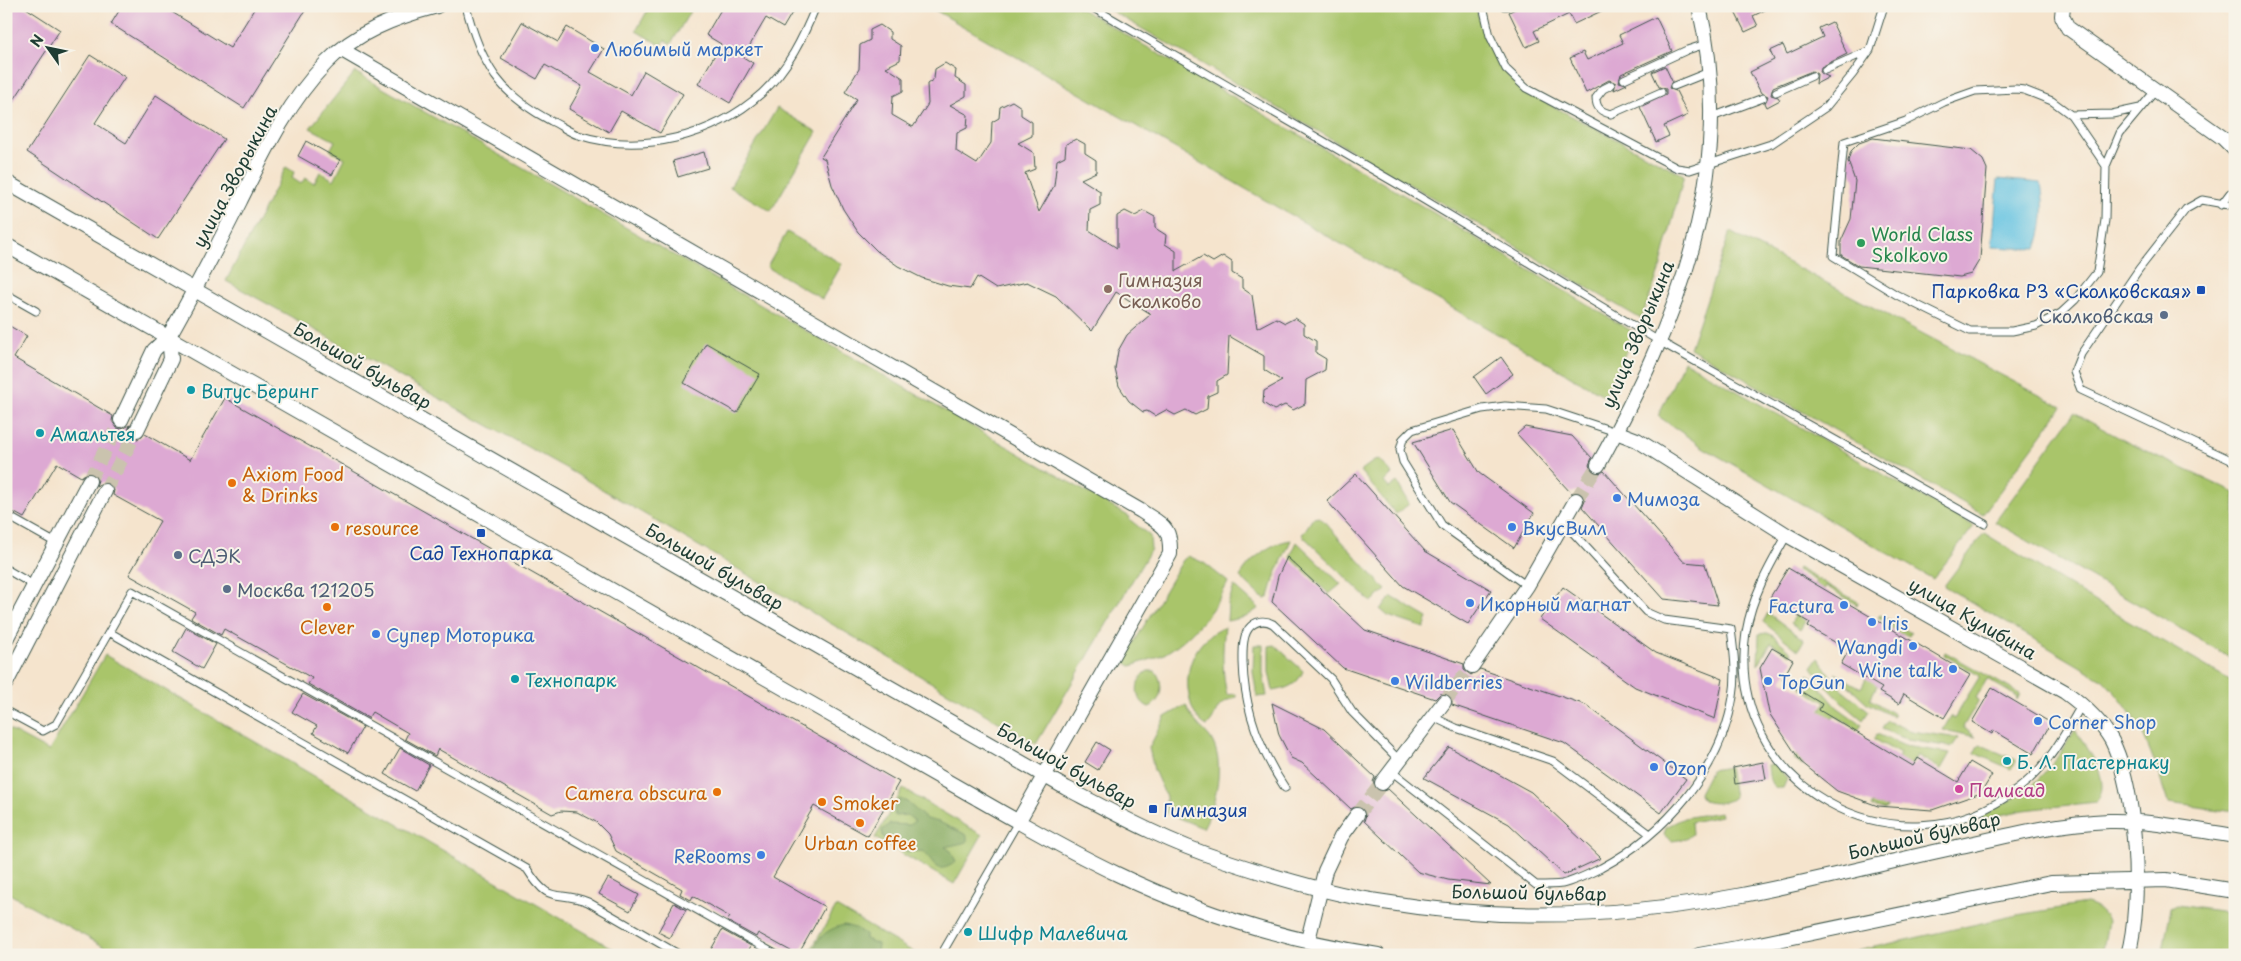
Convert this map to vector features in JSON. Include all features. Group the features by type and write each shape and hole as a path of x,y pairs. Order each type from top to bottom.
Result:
{"street":[{"name":"улица Зворыкина","path":"121,420 154,350 169,336 281,124 304,89 327,62 376,27 404,15 437,6"},
{"name":"улица Зворыкина","path":"1598,465 1616,432 1659,341 1686,270 1700,218 1710,164 1712,117 1710,72 1699,6"},
{"path":"2062,6 2062,16 2068,28 2223,138 2235,150"},
{"path":"342,50 1132,506 1165,527 1171,537 1170,554 1018,822"},
{"name":"Большой бульвар","path":"6,182 1044,776 1135,823 1218,859 1320,888 1376,901 1467,912 1528,914 1630,911 1736,896 2043,827 2110,821 2132,822 2235,836"},
{"path":"6,245 169,336 1018,822 1117,874 1179,901 1308,940 1378,955"},
{"path":"137,430 171,359 169,336"},
{"name":"улица Кулибина","path":"1616,432 1637,440 1787,535 2048,682 2082,704 2096,718 2112,742 2129,792 2136,915 2128,955"},
{"path":"6,639 10,624 35,586 89,481"},
{"path":"6,683 105,491"},
{"path":"1472,666 1527,586 1576,500"},
{"path":"1382,783 1444,702"},
{"path":"1308,940 1320,888 1336,846 1357,815"},
{"path":"1699,955 2051,883 2166,880 2235,890"}],"lane":[{"path":"466,6 472,32 485,60 496,78 514,96 535,112 576,134 604,142 625,143 659,141 691,135 715,125 738,111 763,92 787,63 816,6"},
{"path":"1090,6 1406,189 1659,341 1985,524"},
{"path":"1483,6 1490,36 1506,69 1526,88 1677,168 1690,170 1771,144 1800,127 1826,107 1870,50 1884,6"},
{"path":"1624,79 1687,50 1706,44"},
{"path":"1825,70 1870,50"},
{"path":"1674,86 1710,72"},
{"path":"1776,92 1812,76"},
{"path":"1612,85 1603,89 1596,98 1598,108 1602,112 1611,114 1661,92"},
{"path":"2106,166 2072,115 2052,101 2024,90 1975,91 1944,102 1906,121 1844,142 1833,256 1897,295 1970,331 2012,331 2036,326 2061,313 2068,307 2087,287 2097,272 2105,220 2106,166 2120,133 2155,91"},
{"path":"1712,117 1763,98"},
{"path":"2072,115 2112,114 2140,108"},
{"path":"2221,205 2230,193 2235,193"},
{"path":"2235,206 2221,205 2202,200 2186,209 2134,276 2081,354 2074,372 2081,390 2235,462"},
{"path":"6,294 36,311"},
{"path":"1527,586 1442,525 1403,462 1400,450 1403,439 1412,430 1472,411 1514,405 1546,410 1616,432"},
{"path":"6,515 56,543"},
{"path":"1391,772 1536,885 1563,884 1589,874 1615,860 1650,834 1670,816 1694,788 1709,763 1726,724 1736,678 1731,629 1664,620 1646,612 1564,523"},
{"path":"1787,535 1758,590 1749,620 1744,660 1748,694 1754,716 1774,754 1810,792 1828,804 1864,819 1905,825 1946,821 1980,811 2018,788 2036,773 2056,749 2082,704"},
{"path":"6,569 35,586"},
{"path":"6,712 43,732 56,724 132,591 776,955"},
{"path":"1285,788 1262,748 1247,701 1243,645 1248,630 1257,622 1265,621 1273,624 1325,673 1333,681 1352,712 1399,760"},
{"path":"109,632 527,869 550,896 575,897 588,902 680,955"},
{"path":"1432,717 1456,728 1540,754 1554,761 1650,834"},
{"path":"941,955 1018,822"}],"green space":[{"path":"650,6 692,8 671,44 665,40 662,46 636,31"},
{"path":"928,6 1076,6 1402,194 1635,333 1605,396"},
{"path":"1103,6 1476,6 1483,32 1492,53 1506,73 1524,91 1684,175 1660,269 1641,319"},
{"path":"355,72 1130,517 1129,519 1150,536 1151,549 1036,744 571,471 226,281 286,167 294,172 292,178 301,184 305,178 314,183 320,172 334,180 345,158 330,150 335,141 310,128"},
{"path":"777,108 817,132 771,211 730,187"},
{"path":"787,232 842,264 822,299 767,267"},
{"path":"1730,232 2062,407 1983,514 1690,348"},
{"path":"1684,361 1974,526 1933,579 1704,448 1658,416"},
{"path":"2074,413 2127,442 2235,493 2235,660 1995,522"},
{"path":"1380,460 1392,474 1384,482 1389,488 1397,482 1409,504 1396,514 1360,471 1374,461"},
{"path":"1320,517 1386,590 1371,602 1302,535 1313,518"},
{"path":"1984,533 2124,619 2235,683 2235,812 2168,803 2157,768 2144,737 2127,709 2103,680 1944,586"},
{"path":"1291,540 1275,576 1269,597 1265,599 1240,577 1244,570 1262,552 1276,544"},
{"path":"1297,542 1341,584 1329,594 1290,557"},
{"path":"1188,556 1204,563 1228,582 1223,592 1217,603 1193,632 1174,648 1164,654 1131,666 1123,661 1183,560"},
{"path":"1798,568 1858,602 1857,605 1826,586 1800,630 1791,623 1816,581 1797,570"},
{"path":"1234,586 1259,608 1246,617 1227,621 1228,604"},
{"path":"1392,597 1428,618 1424,628 1388,616 1380,609"},
{"path":"1768,613 1804,640 1798,650 1763,622"},
{"path":"1880,615 1911,633 1909,636 1902,633 1886,659 1880,680 1870,699 1894,714 1892,716 1867,703 1835,673 1861,688 1893,626 1878,617"},
{"path":"1225,627 1223,661 1225,687 1227,695 1236,694 1236,697 1219,707 1207,726 1198,718 1191,704 1188,689 1190,667 1193,657 1206,639"},
{"path":"1767,633 1792,652 1790,655 1771,643 1758,665 1759,634"},
{"path":"1254,645 1263,645 1263,673 1267,696 1257,697 1253,671"},
{"path":"1275,645 1303,671 1298,680 1291,686 1273,691 1269,672 1269,646"},
{"path":"1945,652 2020,694 2017,700 2016,696 1987,679 1976,698 1979,700 1963,727 1976,737 1943,730 1951,716 1954,718 1980,676 1944,655"},
{"path":"105,655 624,955 119,955 6,892 6,728 49,751"},
{"path":"1818,658 1838,686 1869,711 1863,720 1836,696 1812,667"},
{"path":"1148,671 1155,671 1161,685 1157,701 1149,707 1140,700 1137,689 1140,679"},
{"path":"1809,674 1837,707 1862,725 1858,730 1834,715 1802,766 1794,759 1825,702 1801,688"},
{"path":"1186,705 1193,718 1209,736 1217,757 1218,782 1212,808 1203,828 1166,813 1166,797 1154,770 1149,748 1165,717"},
{"path":"1887,721 1911,731 1958,738 1952,747 1908,740 1882,729"},
{"path":"2075,730 2092,755 2100,775 2101,794 2096,802 2024,810 1981,819 1982,815 2012,799 2036,781 2056,759"},
{"path":"1877,734 1905,746 1950,753 1941,769 1917,755 1885,810 1871,807 1900,754 1874,739"},
{"path":"1979,744 2016,760 2011,769 1974,753"},
{"path":"1776,763 1787,779 1783,788 1772,785 1769,778 1768,765"},
{"path":"1729,767 1734,797 1720,803 1704,801 1699,793 1711,770"},
{"path":"903,789 982,835 954,884 875,838"},
{"path":"900,799 907,802 926,819 939,822 967,835 967,842 945,847 951,851 956,862 940,868 923,851 907,852 883,837 882,830 890,824 909,825 915,821 907,815 895,816 894,810"},
{"path":"1720,812 1721,816 1691,822 1692,834 1686,839 1672,841 1664,835 1666,827 1684,818"},
{"path":"2086,904 2099,910 2108,921 2102,955 1839,955 2017,915"},
{"path":"2177,905 2235,913 2235,955 2162,955 2171,908"},
{"path":"836,907 915,953 913,955 808,955"},
{"path":"844,925 855,928 865,934 865,939 878,944 877,955 815,955 815,949 820,939 828,931"}],"water":[{"path":"1998,179 2041,183 2043,216 2041,233 2036,249 1992,247"}],"building":[{"path":"6,6 23,6 60,30 6,112"},
{"path":"122,6 162,6 230,48 256,6 308,6 244,108 111,24"},
{"path":"723,6 796,6 783,28 766,18 743,57 753,63 730,103 698,84 721,44 706,35"},
{"path":"1521,6 1612,6 1574,24 1569,14 1534,31 1539,41 1526,47 1509,12"},
{"path":"1732,6 1773,6 1753,16 1758,26 1745,32"},
{"path":"1656,17 1672,51 1621,74 1619,82 1627,84 1614,90 1616,83 1609,80 1586,93 1570,58 1583,52 1587,60 1623,43 1619,35"},
{"path":"522,22 558,42 567,27 604,49 590,72 631,95 644,71 683,94 660,133 621,111 609,132 569,109 582,86 545,65 537,79 501,58"},
{"path":"1832,22 1847,54 1821,67 1820,73 1829,77 1816,84 1817,74 1812,71 1773,87 1771,95 1778,97 1780,100 1767,107 1765,103 1768,96 1761,93 1750,72 1774,60 1770,51 1783,45 1787,54 1823,37 1819,28"},
{"path":"880,25 890,32 890,39 901,46 900,60 886,67 903,78 903,91 893,96 892,115 913,127 928,104 927,84 934,79 935,69 945,63 956,70 955,78 966,85 966,96 950,105 968,115 967,128 957,133 956,151 977,164 991,143 992,122 999,118 1000,107 1012,101 1021,107 1021,115 1032,122 1032,136 1018,143 1034,153 1035,169 1025,173 1039,212 1054,186 1057,160 1065,156 1066,144 1076,139 1085,144 1085,153 1096,160 1096,172 1081,179 1100,191 1100,205 1090,210 1089,230 1117,248 1117,216 1125,211 1135,216 1144,211 1155,217 1155,228 1166,235 1165,244 1176,251 1176,271 1203,256 1213,262 1223,256 1232,262 1232,273 1242,279 1242,288 1252,295 1257,328 1276,318 1285,323 1295,318 1304,324 1304,334 1316,341 1316,353 1326,359 1325,370 1306,380 1305,404 1293,410 1285,405 1274,410 1263,403 1264,391 1282,381 1264,370 1264,356 1229,336 1227,375 1217,381 1217,392 1208,396 1207,409 1195,415 1186,410 1175,415 1166,410 1155,416 1147,411 1143,412 1129,401 1119,386 1115,369 1118,351 1127,335 1151,314 1116,292 1092,331 1056,296 1027,282 996,289 977,277 970,289 948,286 922,278 898,266 877,251 858,232 843,209 832,185 825,159 821,157 857,99 845,92 859,69 860,45 870,40 870,30"},
{"path":"90,55 125,77 95,123 126,143 156,95 224,139 158,239 27,152"},
{"path":"1665,66 1672,81 1669,88 1676,91 1688,115 1664,126 1669,136 1656,142 1640,107 1666,95 1666,89 1659,87 1652,72"},
{"path":"1873,138 1971,150 1983,160 1987,169 1980,259 1971,274 1960,277 1859,266 1841,255 1841,241 1851,219 1855,181 1848,161 1851,151 1859,143"},
{"path":"306,141 340,160 332,175 298,156"},
{"path":"704,152 708,168 678,177 673,161"},
{"name":"Технопарк","path":"6,324 27,336 14,358 113,416 112,421 117,428 122,429 130,425 128,431 133,438 138,439 145,434 190,460 225,398 899,782 868,836 814,806 773,877 825,907 798,955 758,933 756,937 727,921 730,917 693,896 691,900 680,894 682,889 616,851 608,834 596,822 577,812 561,811 552,814 438,749 435,756 405,739 408,733 372,712 368,718 308,684 312,678 224,629 221,635 191,618 195,612 129,575 160,521 113,495 114,490 109,484 104,482 96,486 98,480 93,474 88,472 81,477 57,463 24,518 6,508"},
{"path":"706,343 760,374 737,413 684,383"},
{"path":"1501,357 1513,374 1486,394 1474,377"},
{"path":"1525,427 1572,436 1592,458 1589,465 1591,470 1598,474 1604,471 1684,562 1705,564 1718,605 1664,599 1582,507 1585,500 1583,495 1576,491 1571,493 1517,434"},
{"path":"1453,430 1479,473 1534,513 1514,548 1450,502 1413,442"},
{"path":"1356,474 1425,551 1491,590 1468,624 1403,586 1327,501"},
{"path":"1287,557 1365,630 1464,664 1464,670 1471,675 1480,669 1586,705 1686,779 1661,813 1564,743 1452,705 1452,698 1446,693 1440,694 1435,699 1343,668 1272,602 1278,576"},
{"path":"1788,568 1970,675 1944,718 1904,694 1899,704 1879,692 1882,688 1841,664 1849,650 1808,627 1810,623 1769,599"},
{"path":"1563,587 1656,653 1723,679 1715,719 1635,687 1540,619"},
{"path":"186,628 216,644 202,669 173,652"},
{"path":"1772,648 1793,660 1782,680 1822,704 1819,710 1913,766 1918,758 1958,782 1970,762 1992,775 1981,793 1932,810 1878,806 1837,791 1801,762 1769,713 1760,668"},
{"path":"1992,688 2051,723 2033,754 1993,730 1992,734 1972,722"},
{"path":"303,694 363,727 348,753 313,733 317,726 292,712"},
{"path":"1272,703 1324,729 1375,777 1373,782 1376,790 1381,792 1388,789 1491,885 1448,880 1418,872 1364,821 1366,815 1362,808 1357,806 1351,809 1302,763 1291,758 1279,735"},
{"path":"1097,742 1110,750 1098,770 1085,762"},
{"path":"1449,747 1531,792 1601,858 1564,875 1509,824 1424,778"},
{"path":"400,748 429,765 415,791 385,774"},
{"path":"1763,762 1766,779 1735,784 1733,768"},
{"path":"608,878 639,895 630,911 599,894"},
{"path":"674,903 686,910 670,938 658,932"},
{"path":"722,930 751,946 746,955 708,955"}],"tunnel":[{"path":"89,481 121,420"},
{"path":"105,491 137,430"},
{"path":"1576,500 1598,465"},
{"path":"1444,702 1472,666"},
{"path":"1357,815 1382,783"}],"place":[{"name":"Любимый маркет","path":"595,48"},
{"name":"World Class Skolkovo","path":"1861,243"},
{"name":"Гимназия Сколково","path":"1108,289"},
{"name":"Парковка P3 «Сколковская»","path":"2201,290"},
{"name":"Сколковская","path":"2164,315"},
{"name":"Витус Беринг","path":"191,390"},
{"name":"Амальтея","path":"40,433"},
{"name":"Axiom Food & Drinks","path":"232,483"},
{"name":"Мимоза","path":"1617,498"},
{"name":"resource","path":"335,527"},
{"name":"ВкусВилл","path":"1512,527"},
{"name":"Сад Технопарка","path":"481,533"},
{"name":"СДЭК","path":"178,555"},
{"name":"Москва 121205","path":"227,589"},
{"name":"Икорный магнат","path":"1470,603"},
{"name":"Factura","path":"1844,605"},
{"name":"Clever","path":"327,607"},
{"name":"Iris","path":"1872,622"},
{"name":"Супер Моторика","path":"376,634"},
{"name":"Wangdi","path":"1913,646"},
{"name":"Wine talk","path":"1953,669"},
{"name":"Технопарк","path":"515,679"},
{"name":"Wildberries","path":"1395,681"},
{"name":"TopGun","path":"1768,681"},
{"name":"Corner Shop","path":"2038,721"},
{"name":"Б. Л. Пастернаку","path":"2007,761"},
{"name":"Ozon","path":"1654,767"},
{"name":"Палисад","path":"1959,789"},
{"name":"Camera obscura","path":"717,792"},
{"name":"Smoker","path":"822,802"},
{"name":"Гимназия","path":"1153,809"},
{"name":"Urban coffee","path":"860,823"},
{"name":"ReRooms","path":"761,855"},
{"name":"Шифр Малевича","path":"968,932"}]}
